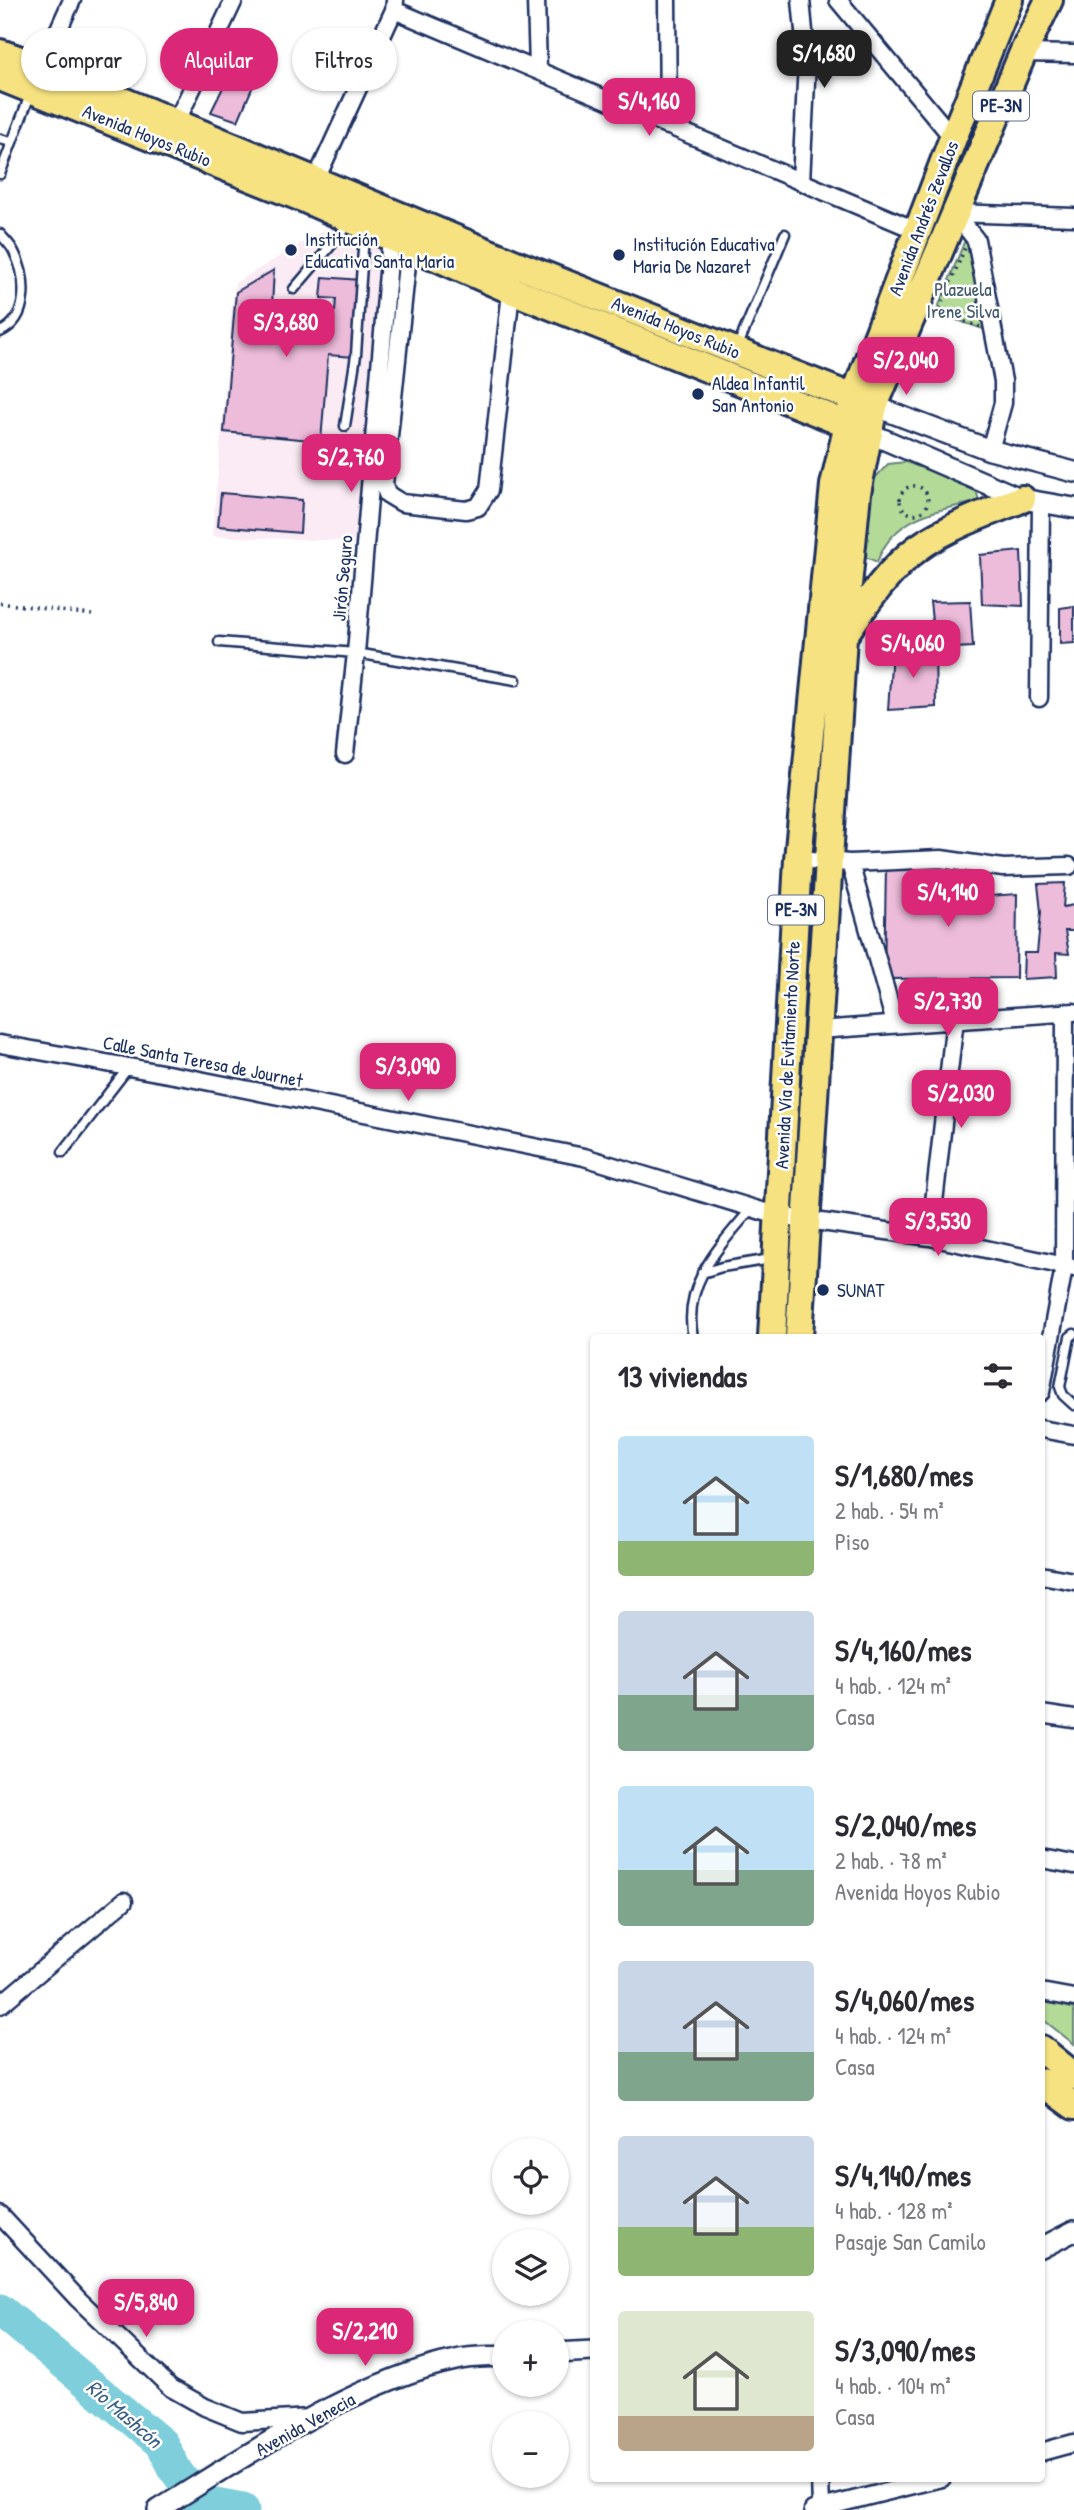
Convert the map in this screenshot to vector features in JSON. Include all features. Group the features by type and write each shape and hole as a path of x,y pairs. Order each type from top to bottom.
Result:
{"main road":[{"name":"Avenida Andrés Zevallos","path":"864,402 918,231 1009,0"},
{"name":"Avenida Andrés Zevallos","path":"864,402 955,213 1023,53 1049,0"},
{"name":"Avenida Hoyos Rubio","path":"0,53 21,67"},
{"name":"Avenida Hoyos Rubio","path":"0,76 21,77"},
{"name":"Avenida Hoyos Rubio","path":"70,91 311,190 377,226 511,289 859,428"},
{"name":"Avenida Hoyos Rubio","path":"377,226 516,264 864,402"},
{"name":"Avenida Vía de Evitamiento Norte","path":"799,1334 818,1030 839,863 843,637 857,493 859,428 864,402"},
{"name":"Avenida Vía de Evitamiento Norte","path":"772,1334 798,859 834,485 859,428"},
{"path":"843,637 877,590 918,548 983,514 1032,500"},
{"path":"1045,2052 1074,2076"},
{"path":"1045,2085 1074,2106"}],"street":[{"path":"59,28 72,0"},
{"path":"171,133 234,0"},
{"path":"536,0 538,69"},
{"path":"667,0 668,126"},
{"path":"800,181 807,62 801,0"},
{"path":"838,0 953,138"},
{"path":"311,190 395,5 668,126 918,231"},
{"path":"1023,53 1074,54"},
{"path":"955,213 1074,217"},
{"path":"955,213 976,240 1003,381 1003,404 990,450"},
{"path":"377,226 384,484 387,494 402,503 467,510 478,507 485,499 489,490 516,264"},
{"name":"Jirón Seguro","path":"345,754 356,653 377,226"},
{"name":"Avenida Hoyos Rubio","path":"864,402 990,450 1074,472"},
{"name":"Avenida Hoyos Rubio","path":"859,428 1032,500 1074,508"},
{"path":"1032,500 1039,698"},
{"path":"798,859 839,863 941,859 1003,868 1069,866"},
{"path":"839,863 895,1023"},
{"path":"818,1030 1070,1012 1069,1267 1045,1374"},
{"path":"930,1237 955,1019"},
{"name":"Calle Santa Teresa de Journet","path":"0,1044 584,1157 778,1216 930,1237 1069,1267"},
{"path":"1045,1430 1074,1435"},
{"path":"1045,1576 1074,1580"},
{"path":"1045,1715 1074,1719"},
{"path":"1045,1860 1074,1865"},
{"path":"0,2005 124,1901"},
{"path":"1045,1993 1074,1998"},
{"path":"0,2215 78,2300 171,2388 205,2407 242,2421 316,2417"},
{"path":"1045,2246 1074,2231"},
{"path":"569,2352 590,2351"},
{"name":"Avenida Venecia","path":"158,2510 249,2454 384,2381 458,2359 492,2357"},
{"path":"1045,2451 1074,2443"},
{"path":"820,2482 817,2509 926,2482"}],"lane":[{"path":"0,174 31,91"},
{"path":"0,139 11,142"},
{"path":"294,289 377,226"},
{"path":"345,426 356,355 363,249 377,226"},
{"path":"736,351 785,233"},
{"path":"0,234 14,252 22,278 24,301 18,317 9,328 0,332"},
{"path":"219,642 356,653 516,680"},
{"path":"63,1152 128,1068"},
{"path":"693,1334 691,1296 715,1252 751,1208"},
{"path":"702,1273 776,1258"},
{"path":"1074,1334 1070,1338 1060,1387 1063,1395 1074,1405"}],"path":[{"path":"967,243 971,244 987,329 938,313 967,243"},
{"path":"919,487 928,495 929,502 922,512 910,514 901,506 900,499 906,489 919,487"},
{"path":"0,603 92,615"}],"shaded area":[{"path":"334,224 397,251 369,542 212,536 235,283"}],"green space":[{"name":"Plazuela Irene Silva","path":"965,240 974,242 989,331 936,313"},
{"path":"906,462 976,488 979,502 932,512 905,525 884,547 877,562 863,556 874,479 888,464"},
{"path":"1045,2000 1074,2009 1074,2044 1045,2021"}],"building":[{"path":"221,91 251,91 238,121 211,112"},
{"path":"274,270 272,306 335,311 336,299 321,298 323,277 360,280 354,357 328,355 321,441 224,432 236,292"},
{"path":"221,493 302,500 300,533 218,526"},
{"path":"1021,551 1023,606 982,604 980,555"},
{"path":"970,601 973,647 935,649 930,602"},
{"path":"1074,606 1074,643 1060,644 1060,608"},
{"path":"935,649 936,707 888,710 892,650"},
{"path":"886,866 928,866 926,897 961,894 963,871 990,870 989,896 1017,894 1016,978 884,979"},
{"path":"1065,883 1063,907 1074,905 1074,931 1065,931 1069,954 1056,953 1057,977 1023,979 1024,953 1037,953 1041,912 1038,884"}],"waterway":[{"name":"Río Mashcón","path":"0,2310 162,2444 176,2471 199,2502 243,2510"}],"place":[{"name":"Institución Educativa Santa Maria","path":"291,250"},
{"name":"Institución Educativa Maria De Nazaret","path":"619,255"},
{"name":"Aldea Infantil San Antonio","path":"698,394"},
{"name":"SUNAT","path":"823,1290"}]}
